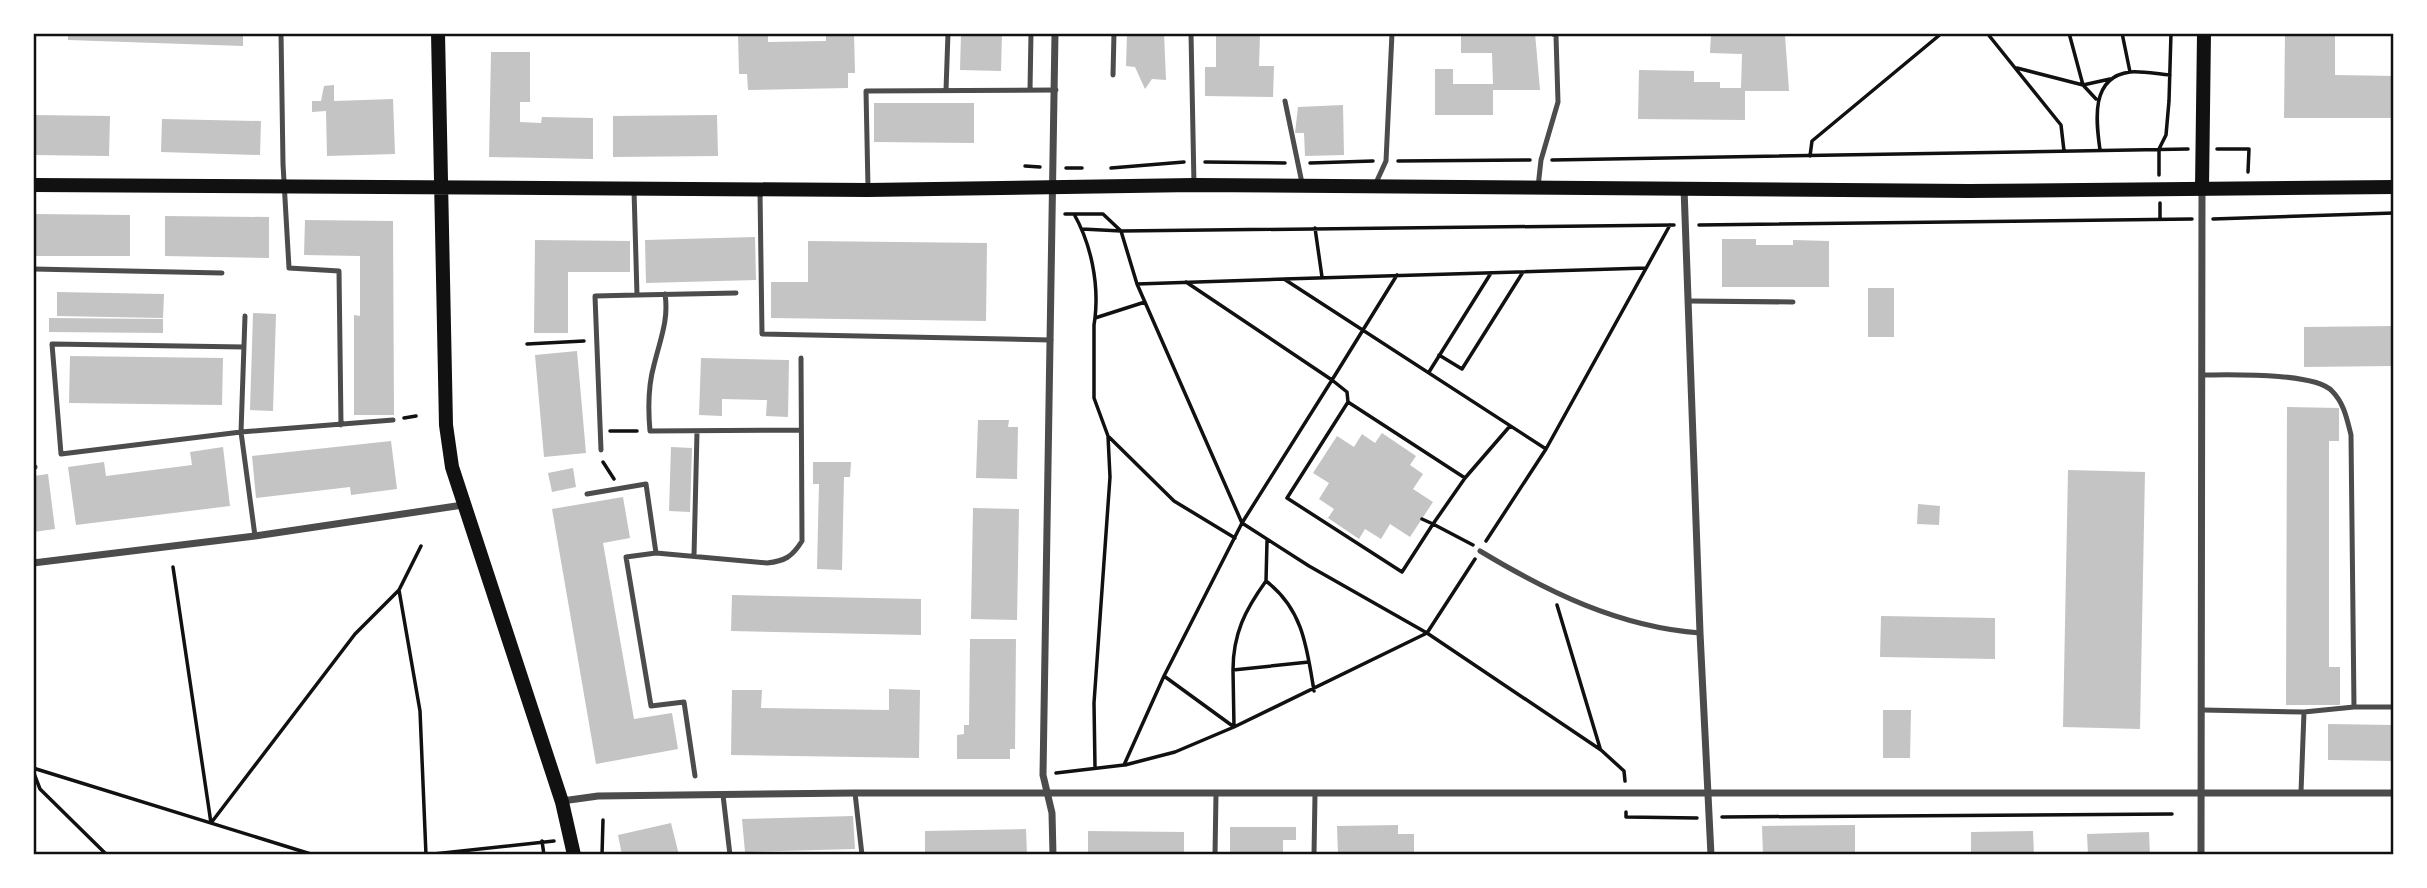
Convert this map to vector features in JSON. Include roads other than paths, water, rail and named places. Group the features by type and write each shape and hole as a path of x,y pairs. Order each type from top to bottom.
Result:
{"main road":[{"path":"438,33 446,425 452,467 562,802 574,855"},
{"path":"2202,188 2204,33"},
{"path":"33,184 868,190 1194,185 1969,191 2394,187"}],"street":[{"path":"1054,855 1052,813 1043,775 1055,33"},
{"path":"1684,187 1700,633 1712,855"},
{"path":"2201,855 2202,188"},
{"path":"33,563 255,536 463,505"},
{"path":"562,802 598,796 855,793 2394,793"}],"lane":[{"path":"281,33 284,185 289,268 339,271 341,425"},
{"path":"946,90 948,33"},
{"path":"1030,90 1031,33"},
{"path":"1113,75 1114,33"},
{"path":"1191,33 1194,185"},
{"path":"1374,187 1386,161 1392,33"},
{"path":"1538,187 1541,160 1558,102 1556,36 1552,33"},
{"path":"868,190 866,91 1056,90"},
{"path":"1286,101 1296,163 1303,186"},
{"path":"634,187 637,295"},
{"path":"760,189 762,334 1052,340"},
{"path":"33,270 222,273"},
{"path":"601,450 595,296 736,293"},
{"path":"664,294 665,329 653,367 649,396 650,431 801,430"},
{"path":"1689,301 1793,302"},
{"path":"245,316 241,432 255,536"},
{"path":"244,347 52,344 61,454 241,432 393,419"},
{"path":"695,776 684,702 651,706 625,558 656,553 767,563 785,561 795,552 802,541 801,358"},
{"path":"2203,375 2277,375 2310,382 2330,388 2346,411 2351,435 2354,707"},
{"path":"694,556 697,432"},
{"path":"587,494 646,484 656,553"},
{"path":"1480,551 1553,591 1649,628 1700,633"},
{"path":"2203,710 2304,712 2354,707 2394,707"},
{"path":"2301,792 2304,712"},
{"path":"855,793 862,855"},
{"path":"1215,855 1216,794"},
{"path":"1314,855 1315,794"},
{"path":"723,795 730,855"}]}
